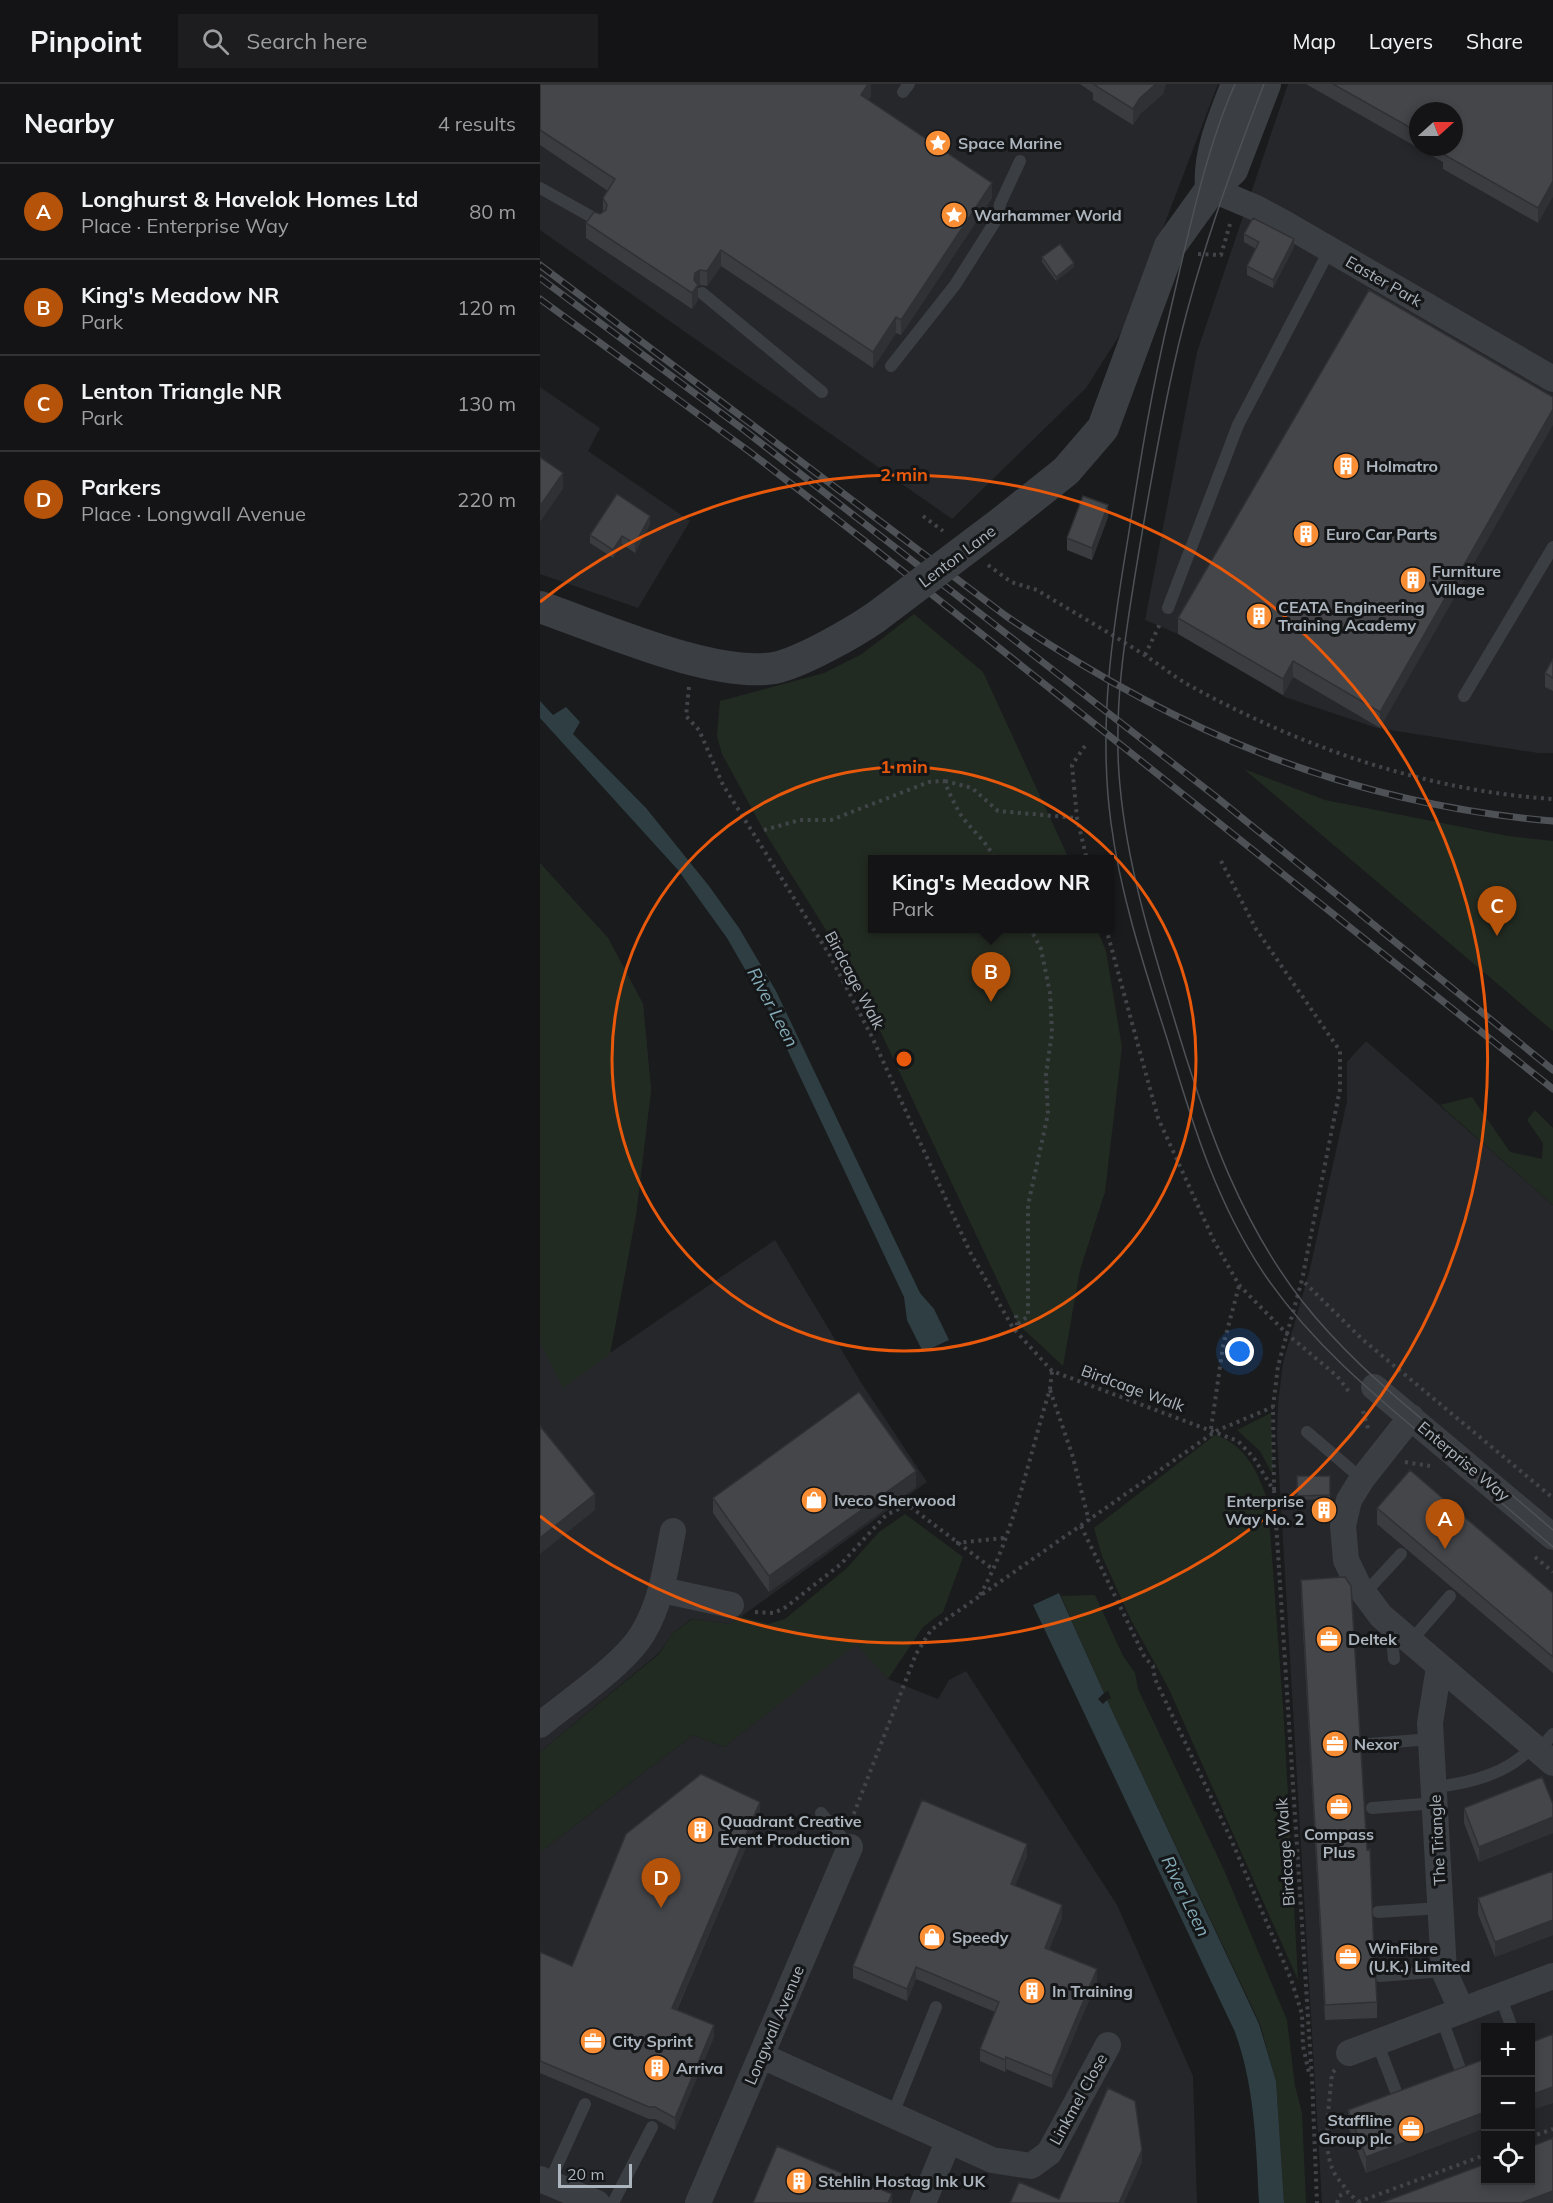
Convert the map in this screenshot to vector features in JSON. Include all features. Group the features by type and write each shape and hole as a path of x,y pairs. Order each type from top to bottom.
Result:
{"street":[{"path":"1211,189 1210,170 1214,151 1237,84"},
{"name":"Lenton Lane","path":"540,607 692,660 737,669 775,668 854,633 1066,471 1103,428 1170,246 1211,189 1232,170 1265,84"},
{"name":"Easter Park","path":"1211,189 1256,208 1330,249 1553,379"},
{"name":"Enterprise Way","path":"1361,1395 1411,1416 1551,1532"},
{"path":"1411,1416 1362,1479 1349,1500 1344,1526 1346,1560 1364,1594 1399,1642 1439,1667 1544,1749"},
{"path":"540,1725 621,1659 642,1634 662,1590 673,1531"},
{"path":"662,1590 731,1605"},
{"name":"The Triangle","path":"1439,1667 1430,1723 1444,1971 1451,2013"},
{"name":"Longwall Avenue","path":"698,2203 850,1847"},
{"path":"1349,2053 1553,1976"},
{"name":"Linkmel Close","path":"762,2056 948,2142 992,2160 1030,2166 1049,2153 1108,2045"},
{"path":"922,2203 948,2142"},
{"path":"544,2181 597,2203"}],"lane":[{"path":"891,366 955,285 998,217 1000,204 1020,161"},
{"path":"540,188 599,221"},
{"path":"1168,608 1238,425 1330,249"},
{"path":"702,293 822,392"},
{"path":"1464,696 1553,546"},
{"path":"1307,1432 1362,1479"},
{"path":"1364,1594 1401,1554"},
{"path":"1399,1642 1450,1596"},
{"path":"1369,1744 1431,1739"},
{"path":"1372,1808 1435,1795 1503,1769 1523,1757 1544,1749"},
{"path":"821,1813 850,1847"},
{"path":"1377,1912 1440,1908"},
{"path":"1380,1976 1444,1971"},
{"path":"1500,1995 1510,2023"},
{"path":"892,2116 936,2007"},
{"path":"1451,2013 1462,2074"},
{"path":"1377,2042 1398,2097"},
{"path":"544,2181 585,2104"},
{"path":"613,2203 652,2127"}],"path":[{"path":"923,516 949,536"},
{"path":"985,562 1011,582 1037,590 1185,683 1308,740 1398,774 1478,792 1553,800"},
{"path":"1145,656 1168,608"},
{"name":"Birdcage Walk","path":"692,660 686,716 699,730 723,785 829,954 872,1037 970,1252 1013,1328 1053,1371 1238,1441 1254,1458 1274,1491 1312,2079 1317,2203"},
{"path":"1085,746 1072,765 1077,818 1086,855"},
{"path":"764,830 800,820 831,820 929,782 944,781 972,788 998,811 1077,818"},
{"path":"944,781 959,812 975,834 992,850 993,855"},
{"path":"1221,861 1256,929 1340,1051 1340,1089 1302,1280 1278,1366 1273,1407 1274,1491"},
{"path":"1013,1328 1029,1316 1028,1205 1048,1114 1046,1074 1052,1033 1050,993 1041,949 1033,933"},
{"path":"1107,933 1158,1118 1214,1241 1239,1285 1287,1334 1361,1395 1364,1413"},
{"path":"1302,1280 1362,1339 1553,1497"},
{"path":"1213,1430 1223,1346 1239,1285"},
{"path":"1016,1315 1018,1324"},
{"path":"978,1597 994,1570 1050,1389 1053,1371"},
{"path":"1050,1389 1072,1454 1089,1521"},
{"path":"850,1847 849,1826 916,1654 931,1630 1081,1527 1213,1430 1273,1407"},
{"name":"Enterprise Way","path":"1388,1448 1407,1464 1431,1466 1439,1474"},
{"path":"731,1605 760,1613 774,1613 786,1607 841,1564 886,1515 905,1506 994,1570"},
{"path":"1081,1527 1145,1658 1153,1666 1155,1679 1230,1837 1291,1979 1302,2014 1303,2046 1307,2068 1312,2079"},
{"path":"956,1543 1004,1539"},
{"path":"1526,1549 1553,1572"},
{"path":"1349,2053 1351,2064 1332,2073 1328,2134 1332,2168 1348,2192 1358,2202 1481,2156"},
{"path":"1535,2135 1553,2129"},
{"path":"1337,2203 1339,2196 1348,2192"}],"shaded area":[{"path":"540,84 1218,84 1126,325 1086,388 952,519 540,230"},
{"path":"1288,84 1553,84 1553,753 1538,753 1377,728 1285,697 1178,634 1145,620 1197,352"},
{"path":"540,387 600,428 588,451 690,521 638,608 540,574"},
{"path":"914,614 983,672 1067,855 868,855 868,933 1099,933 1106,951 1122,1047 1105,1192 1080,1270 1063,1366 1018,1324 853,973 764,831 722,754 717,736 720,701 824,673 862,654"},
{"path":"1244,769 1325,800 1508,836 1553,841 1553,1031"},
{"path":"540,863 608,938 643,1004 651,1090 636,1215 610,1353 775,1240 862,1384 927,1482 731,1624 691,1619 672,1634 660,1652 540,1752"},
{"path":"540,863 608,938 643,1004 651,1090 636,1215 610,1354 563,1388 540,1342"},
{"path":"1366,1041 1553,1205 1553,2203 1322,2203 1277,1438 1283,1363 1309,1273 1347,1101 1347,1062"},
{"path":"1472,1097 1510,1152 1542,1159 1543,1143 1527,1120 1535,1110 1553,1128 1553,1205 1440,1105"},
{"path":"1271,1413 1273,1475 1260,1451 1237,1430"},
{"path":"1215,1435 1235,1445 1243,1453 1255,1470 1268,1502 1284,1721 1298,1980 1168,1687 1131,1620 1102,1556 1094,1528"},
{"path":"905,1514 963,1557 943,1612 923,1627 888,1679 856,1644 724,1747 693,1735 540,1852 540,1752 660,1653 672,1634 692,1619 730,1624 741,1617 768,1624 785,1619 847,1568 879,1532"},
{"path":"1095,1595 1123,1656 1135,1673 1138,1689 1224,1870 1287,2020 1295,2086 1302,2113 1306,2203 1284,2203 1276,2081 1260,2024 1107,1700 1111,1698 1108,1691 1104,1693 1061,1596"},
{"path":"856,1643 888,1679 938,1699 949,1680 966,1671 1117,1905 1193,2076 1197,2203 540,2203 540,1852 693,1735 724,1747"}],"water":[{"name":"River Leen","path":"540,701 553,715 566,707 580,722 573,734 646,808 709,886 739,928 776,991 920,1293 934,1309 949,1340 923,1352 907,1320 904,1297 769,1011 727,938 678,870 540,718"},
{"name":"River Leen","path":"1059,1593 1104,1693 1098,1699 1103,1704 1107,1700 1259,2024 1276,2081 1284,2203 1259,2203 1251,2095 1235,2032 1033,1605"}],"building":[{"path":"540,84 868,84 861,95 992,183 901,320 896,317 873,352 721,250 707,271 700,270 695,273 694,280 698,285 692,293 586,223 594,212 600,214 606,210 607,205 603,198 615,179 540,130"},
{"path":"1093,84 1156,84 1140,98 1133,109"},
{"path":"1333,84 1553,84 1553,181 1538,208 1447,156 1463,156 1463,102 1409,102 1409,127"},
{"path":"1253,218 1294,239 1273,280 1247,266 1259,242 1244,234"},
{"path":"1060,244 1074,263 1056,277 1042,257"},
{"path":"1369,290 1553,397 1553,409 1380,712 1293,661 1283,679 1178,618"},
{"path":"540,457 563,473 540,506"},
{"path":"617,494 650,516 635,544 622,536 613,550 590,535"},
{"path":"1083,496 1108,505 1092,548 1067,538"},
{"path":"1553,659 1553,678 1545,673"},
{"name":"Iveco Sherwood","path":"859,1392 916,1471 769,1576 713,1498"},
{"path":"540,1426 595,1494 540,1538"},
{"path":"1410,1470 1553,1593 1553,1657 1377,1508"},
{"path":"1297,1476 1330,1476 1330,1495 1297,1496"},
{"path":"1345,1577 1351,1586 1367,1850 1370,1849 1374,1955 1372,1960 1375,1967 1377,2002 1325,2005 1301,1580"},
{"path":"701,1774 760,1802 672,2008 714,2025 675,2118 655,2107 649,2107 540,2061 540,1952 572,1966 626,1834"},
{"path":"1542,1777 1553,1804 1553,1817 1479,1847 1464,1808"},
{"path":"922,1800 1027,1844 1011,1884 1062,1905 1045,1948 1097,1969 1052,2076 980,2049 999,2002 916,1967 907,1989 853,1966"},
{"path":"1553,1871 1553,1920 1495,1942 1478,1898"},
{"path":"1553,2034 1553,2087 1535,2093 1535,2077 1535,2041"},
{"path":"1481,2060 1481,2114 1366,2157 1348,2110"},
{"path":"1108,2088 1135,2101 1142,2150 1119,2203 1010,2203 1019,2182 1059,2199"},
{"path":"1553,2138 1553,2191 1521,2203 1381,2203 1481,2166 1481,2185 1535,2185 1535,2145"},
{"name":"Stehlin Hostag Ink UK","path":"777,2146 892,2194 888,2203 753,2203"}],"tram line":[{"path":"1235,84 1224,110 1206,167 1164,340 1142,453 1117,609 1106,716 1106,751 1111,823 1121,879 1143,963 1198,1136 1234,1223 1267,1278 1306,1327 1348,1370 1553,1547"},
{"path":"1264,84 1225,189 1191,297 1173,369 1151,479 1130,605 1119,695 1118,756 1129,850 1152,945 1215,1142 1244,1208 1280,1271 1316,1318 1362,1366 1553,1530"}],"railway":[{"path":"540,265 1006,616 1134,694 1199,727 1266,755 1334,779 1405,798 1478,812 1553,821"},
{"path":"540,278 744,430 1215,796 1553,1070"},
{"path":"540,299 750,452 861,538 1553,1089"}],"place":[{"name":"Space Marine","path":"938,143"},
{"name":"Warhammer World","path":"954,215"},
{"name":"Holmatro","path":"1346,466"},
{"name":"Euro Car Parts","path":"1306,534"},
{"name":"Furniture Village","path":"1413,580"},
{"name":"CEATA Engineering Training Academy","path":"1259,616"},
{"name":"Lenton Triangle NR","path":"1497,936"},
{"name":"King's Meadow NR","path":"991,1002"},
{"name":"Iveco Sherwood","path":"814,1500"},
{"name":"Enterprise Way No. 2","path":"1324,1510"},
{"name":"Longhurst & Havelok Homes Ltd","path":"1445,1549"},
{"name":"Deltek","path":"1329,1639"},
{"name":"Nexor","path":"1335,1744"},
{"name":"Compass Plus","path":"1339,1807"},
{"name":"Quadrant Creative Event Production","path":"700,1830"},
{"name":"Parkers","path":"661,1908"},
{"name":"Speedy","path":"932,1937"},
{"name":"WinFibre (U.K.) Limited","path":"1348,1957"},
{"name":"In Training","path":"1032,1991"},
{"name":"City Sprint","path":"593,2041"},
{"name":"Arriva","path":"657,2068"},
{"name":"Staffline Group plc","path":"1411,2129"},
{"name":"Stehlin Hostag Ink UK","path":"799,2181"}]}
